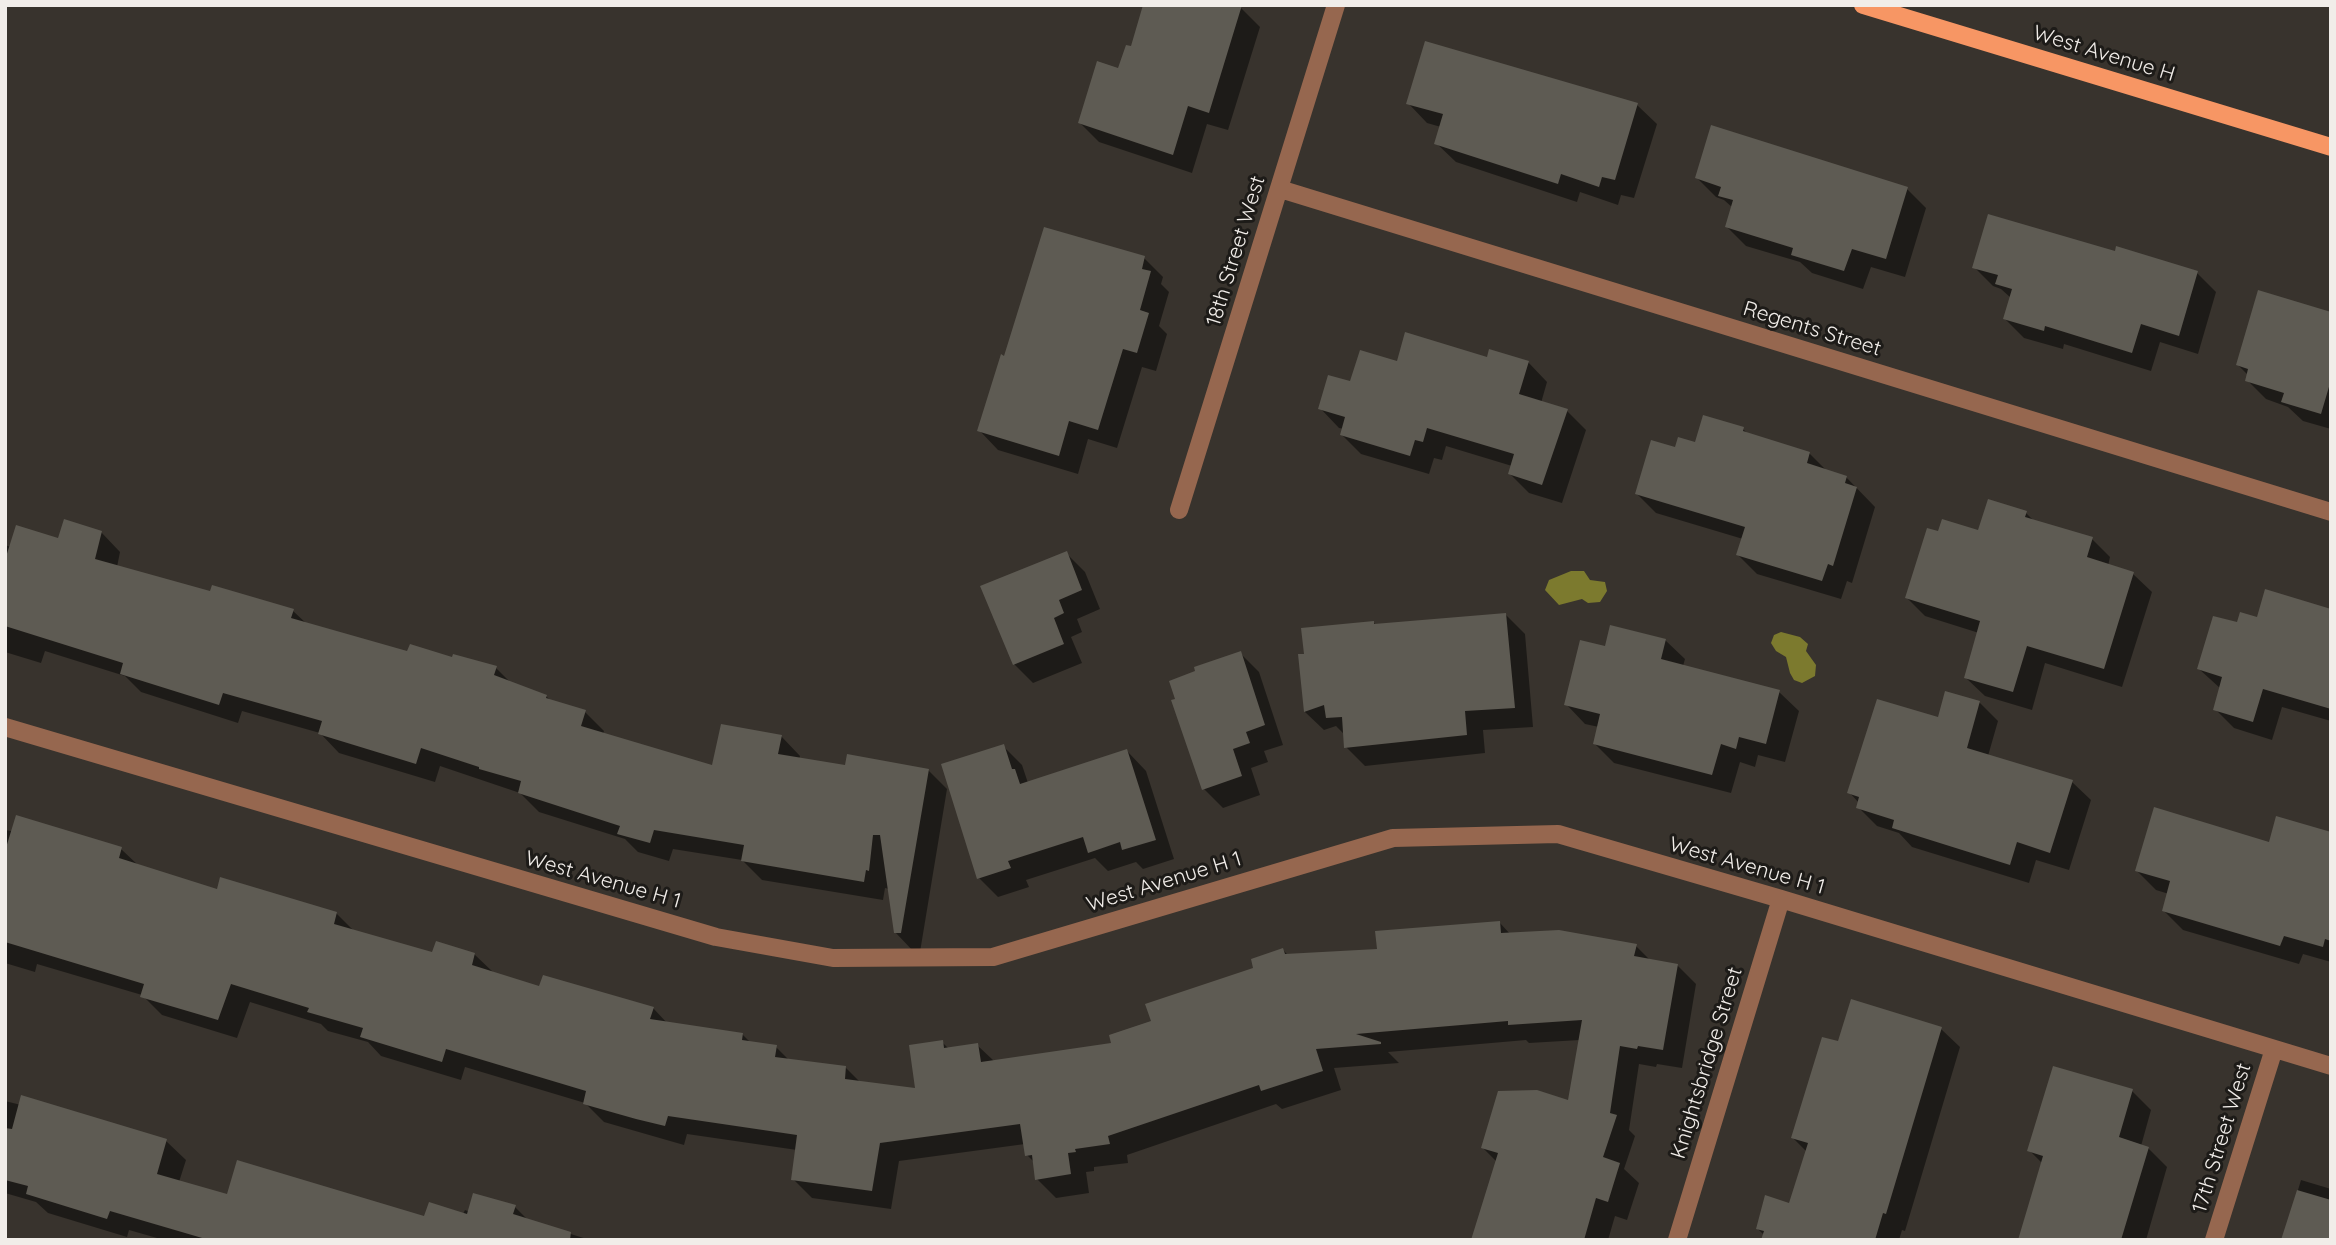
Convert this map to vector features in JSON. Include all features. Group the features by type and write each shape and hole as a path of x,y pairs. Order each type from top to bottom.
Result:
{"main road":[{"name":"West Avenue H","path":"1863,5 2331,147"}],"street":[{"name":"18th Street West","path":"1179,510 1336,5"},
{"name":"Regents Street","path":"1280,189 2331,512"},
{"name":"West Avenue H 1","path":"5,727 716,937 833,958 993,957 1392,838 1558,834 2331,1066"},
{"name":"Knightsbridge Street","path":"1677,1240 1781,899"},
{"name":"17th Street West","path":"2214,1240 2274,1049"}],"shaded area":[{"path":"1571,571 1584,571 1590,580 1605,582 1607,591 1600,602 1588,603 1582,599 1559,605 1545,590 1549,580"},
{"path":"1781,632 1800,637 1808,644 1806,651 1816,665 1815,676 1802,683 1794,680 1786,657 1776,651 1771,643 1774,635"}],"building":[{"path":"1143,5 1242,5 1209,113 1188,106 1173,155 1078,123 1097,61 1118,68 1126,45 1131,46"},
{"path":"1425,41 1638,103 1615,180 1602,177 1599,187 1561,174 1558,184 1434,144 1443,114 1406,104"},
{"path":"1711,125 1908,187 1886,259 1852,249 1844,271 1791,255 1793,248 1725,227 1733,200 1718,196 1721,187 1695,178"},
{"path":"1988,214 2115,251 2116,246 2198,271 2179,336 2141,324 2132,353 2045,326 2044,331 2003,319 2012,289 1995,284 1998,275 1972,268"},
{"path":"1044,227 1145,256 1142,269 1151,271 1140,310 1149,313 1137,353 1123,349 1098,430 1069,421 1059,456 977,431 1001,354 1004,356"},
{"path":"2258,290 2331,312 2331,380 2321,414 2281,402 2284,393 2245,381 2248,369 2236,365"},
{"path":"1405,332 1487,357 1489,349 1529,361 1519,394 1568,409 1542,485 1508,474 1514,454 1427,428 1423,442 1415,440 1410,456 1340,435 1345,417 1318,409 1328,375 1350,381 1360,350 1397,361"},
{"path":"1703,415 1810,452 1807,463 1847,476 1845,483 1857,487 1833,566 1828,564 1822,581 1736,555 1745,527 1635,494 1651,440 1675,447 1678,437 1695,442"},
{"path":"1988,499 2027,511 2025,517 2093,537 2087,557 2134,572 2104,669 2027,646 2013,692 1964,678 1980,621 1905,598 1927,528 1938,531 1942,519 1978,530"},
{"path":"64,519 102,531 95,559 210,591 212,585 294,609 291,618 407,651 410,644 452,657 453,654 497,666 494,675 547,695 546,698 586,710 581,726 712,765 721,724 782,735 778,754 845,765 847,754 929,769 901,933 894,933 880,835 873,835 869,871 866,870 864,882 741,861 744,845 654,830 650,843 617,834 620,826 518,793 521,781 421,748 416,764 318,734 322,721 223,693 219,705 120,674 123,663 5,626 5,560 16,525 58,538"},
{"path":"1067,551 1082,590 1059,600 1064,613 1054,618 1064,644 1013,665 980,586"},
{"path":"2265,589 2331,609 2331,709 2263,689 2253,722 2213,710 2222,677 2197,669 2213,616 2237,622 2240,612 2257,617"},
{"path":"1506,613 1515,708 1465,711 1467,735 1344,748 1342,717 1326,718 1324,705 1304,712 1298,654 1304,654 1301,628"},
{"path":"1610,625 1666,639 1661,659 1780,690 1766,744 1739,737 1736,749 1721,744 1712,775 1593,744 1600,714 1564,705 1580,640 1605,646"},
{"path":"1241,651 1265,725 1246,732 1250,743 1233,749 1242,776 1202,790 1171,700 1175,699 1169,681 1195,671 1194,667"},
{"path":"1945,691 1980,701 1967,748 2073,780 2050,853 2017,842 2010,865 1892,828 1894,820 1856,808 1859,797 1847,793 1877,699 1938,717"},
{"path":"1004,744 1020,784 1127,749 1156,840 1122,850 1120,842 1088,853 1083,837 1008,861 1011,868 977,879 941,764"},
{"path":"2154,807 2269,842 2276,816 2331,832 2331,941 2325,939 2323,947 2284,936 2280,946 2162,911 2170,881 2135,871"},
{"path":"16,815 122,847 119,858 217,889 220,877 337,912 334,924 432,952 436,941 475,953 472,965 539,986 543,975 654,1007 650,1019 743,1033 742,1040 777,1045 775,1057 846,1066 845,1079 915,1088 909,1045 943,1040 944,1048 978,1043 981,1062 1111,1043 1109,1035 1151,1021 1145,1004 1253,968 1251,959 1283,948 1285,954 1377,949 1375,931 1500,921 1501,933 1559,930 1637,944 1634,956 1678,964 1663,1050 1620,1046 1610,1113 1617,1115 1603,1157 1620,1163 1608,1202 1596,1198 1584,1240 1471,1240 1498,1153 1481,1148 1498,1091 1537,1090 1568,1100 1582,1020 1508,1025 1508,1021 1356,1034 1381,1044 1316,1049 1323,1071 1261,1091 1259,1085 1108,1136 1110,1144 1075,1149 1076,1152 1068,1153 1071,1174 1035,1180 1032,1155 1025,1156 1020,1124 880,1143 872,1191 791,1180 797,1135 668,1116 665,1126 636,1119 583,1104 586,1091 446,1049 442,1062 360,1037 363,1028 307,1012 309,1008 231,984 218,1020 140,997 144,984 5,942 5,851"},
{"path":"1851,999 1942,1027 1886,1214 1883,1213 1875,1240 1761,1240 1764,1231 1756,1229 1765,1195 1789,1203 1808,1143 1791,1138 1822,1037 1838,1041"},
{"path":"2053,1066 2133,1089 2119,1137 2149,1147 2121,1240 2018,1240 2043,1156 2027,1151"},
{"path":"21,1095 167,1139 157,1174 227,1194 237,1160 424,1216 429,1202 467,1214 473,1193 516,1205 513,1214 571,1232 570,1240 209,1240 110,1211 107,1219 26,1194 28,1186 5,1180 5,1128 12,1129"},
{"path":"2297,1190 2331,1200 2331,1240 2281,1240"}]}
